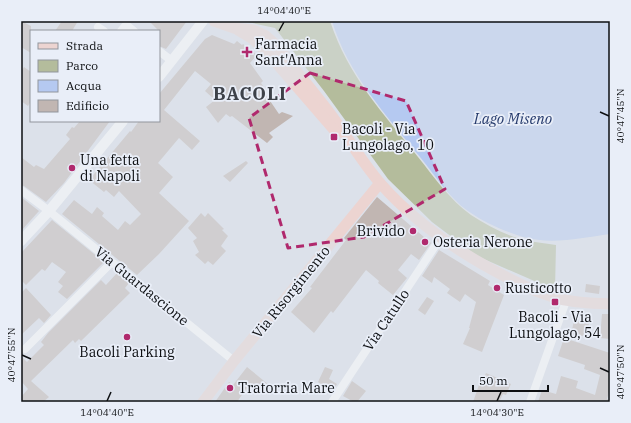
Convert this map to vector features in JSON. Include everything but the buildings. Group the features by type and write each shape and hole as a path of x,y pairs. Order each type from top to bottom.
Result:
{"main road":[{"path":"214,21 234,28 253,39 271,56 364,162 380,183 406,210 441,237 488,268 523,285 555,298 566,301 610,304"},
{"name":"Via Risorgimento","path":"203,402 234,361 380,183"}],"street":[{"path":"160,76 203,21"},
{"path":"122,30 125,26 133,30"},
{"path":"160,52 172,61"},
{"path":"21,241 49,211 122,122"},
{"name":"Via Guardascione","path":"21,190 234,361"},
{"name":"Via Catullo","path":"332,402 441,237"},
{"path":"25,349 112,262"},
{"path":"530,402 566,301"}],"highlighted area":[{"path":"310,73 406,101 445,189 364,237 288,248 249,118"}],"green space":[{"path":"243,21 330,21 346,59 368,93 436,180 463,209 477,219 508,235 520,239 556,245 555,290 477,256 432,222 388,179 324,91 275,28"}],"water":[{"name":"Lago Miseno","path":"332,21 610,21 610,234 556,241 523,237 488,223 461,206 448,193 369,93 348,59"}],"place":[{"name":"Farmacia Sant'Anna","path":"247,52"},
{"name":"Bacoli - Via Lungolago, 10","path":"334,137"},
{"name":"Una fetta di Napoli","path":"72,168"},
{"name":"Brivido","path":"413,231"},
{"name":"Osteria Nerone","path":"425,242"},
{"name":"Rusticotto","path":"497,288"},
{"name":"Bacoli - Via Lungolago, 54","path":"555,302"},
{"name":"Bacoli Parking","path":"127,337"},
{"name":"Tratorria Mare","path":"230,388"}],"district":[{"name":"BACOLI","path":"250,93"}]}
